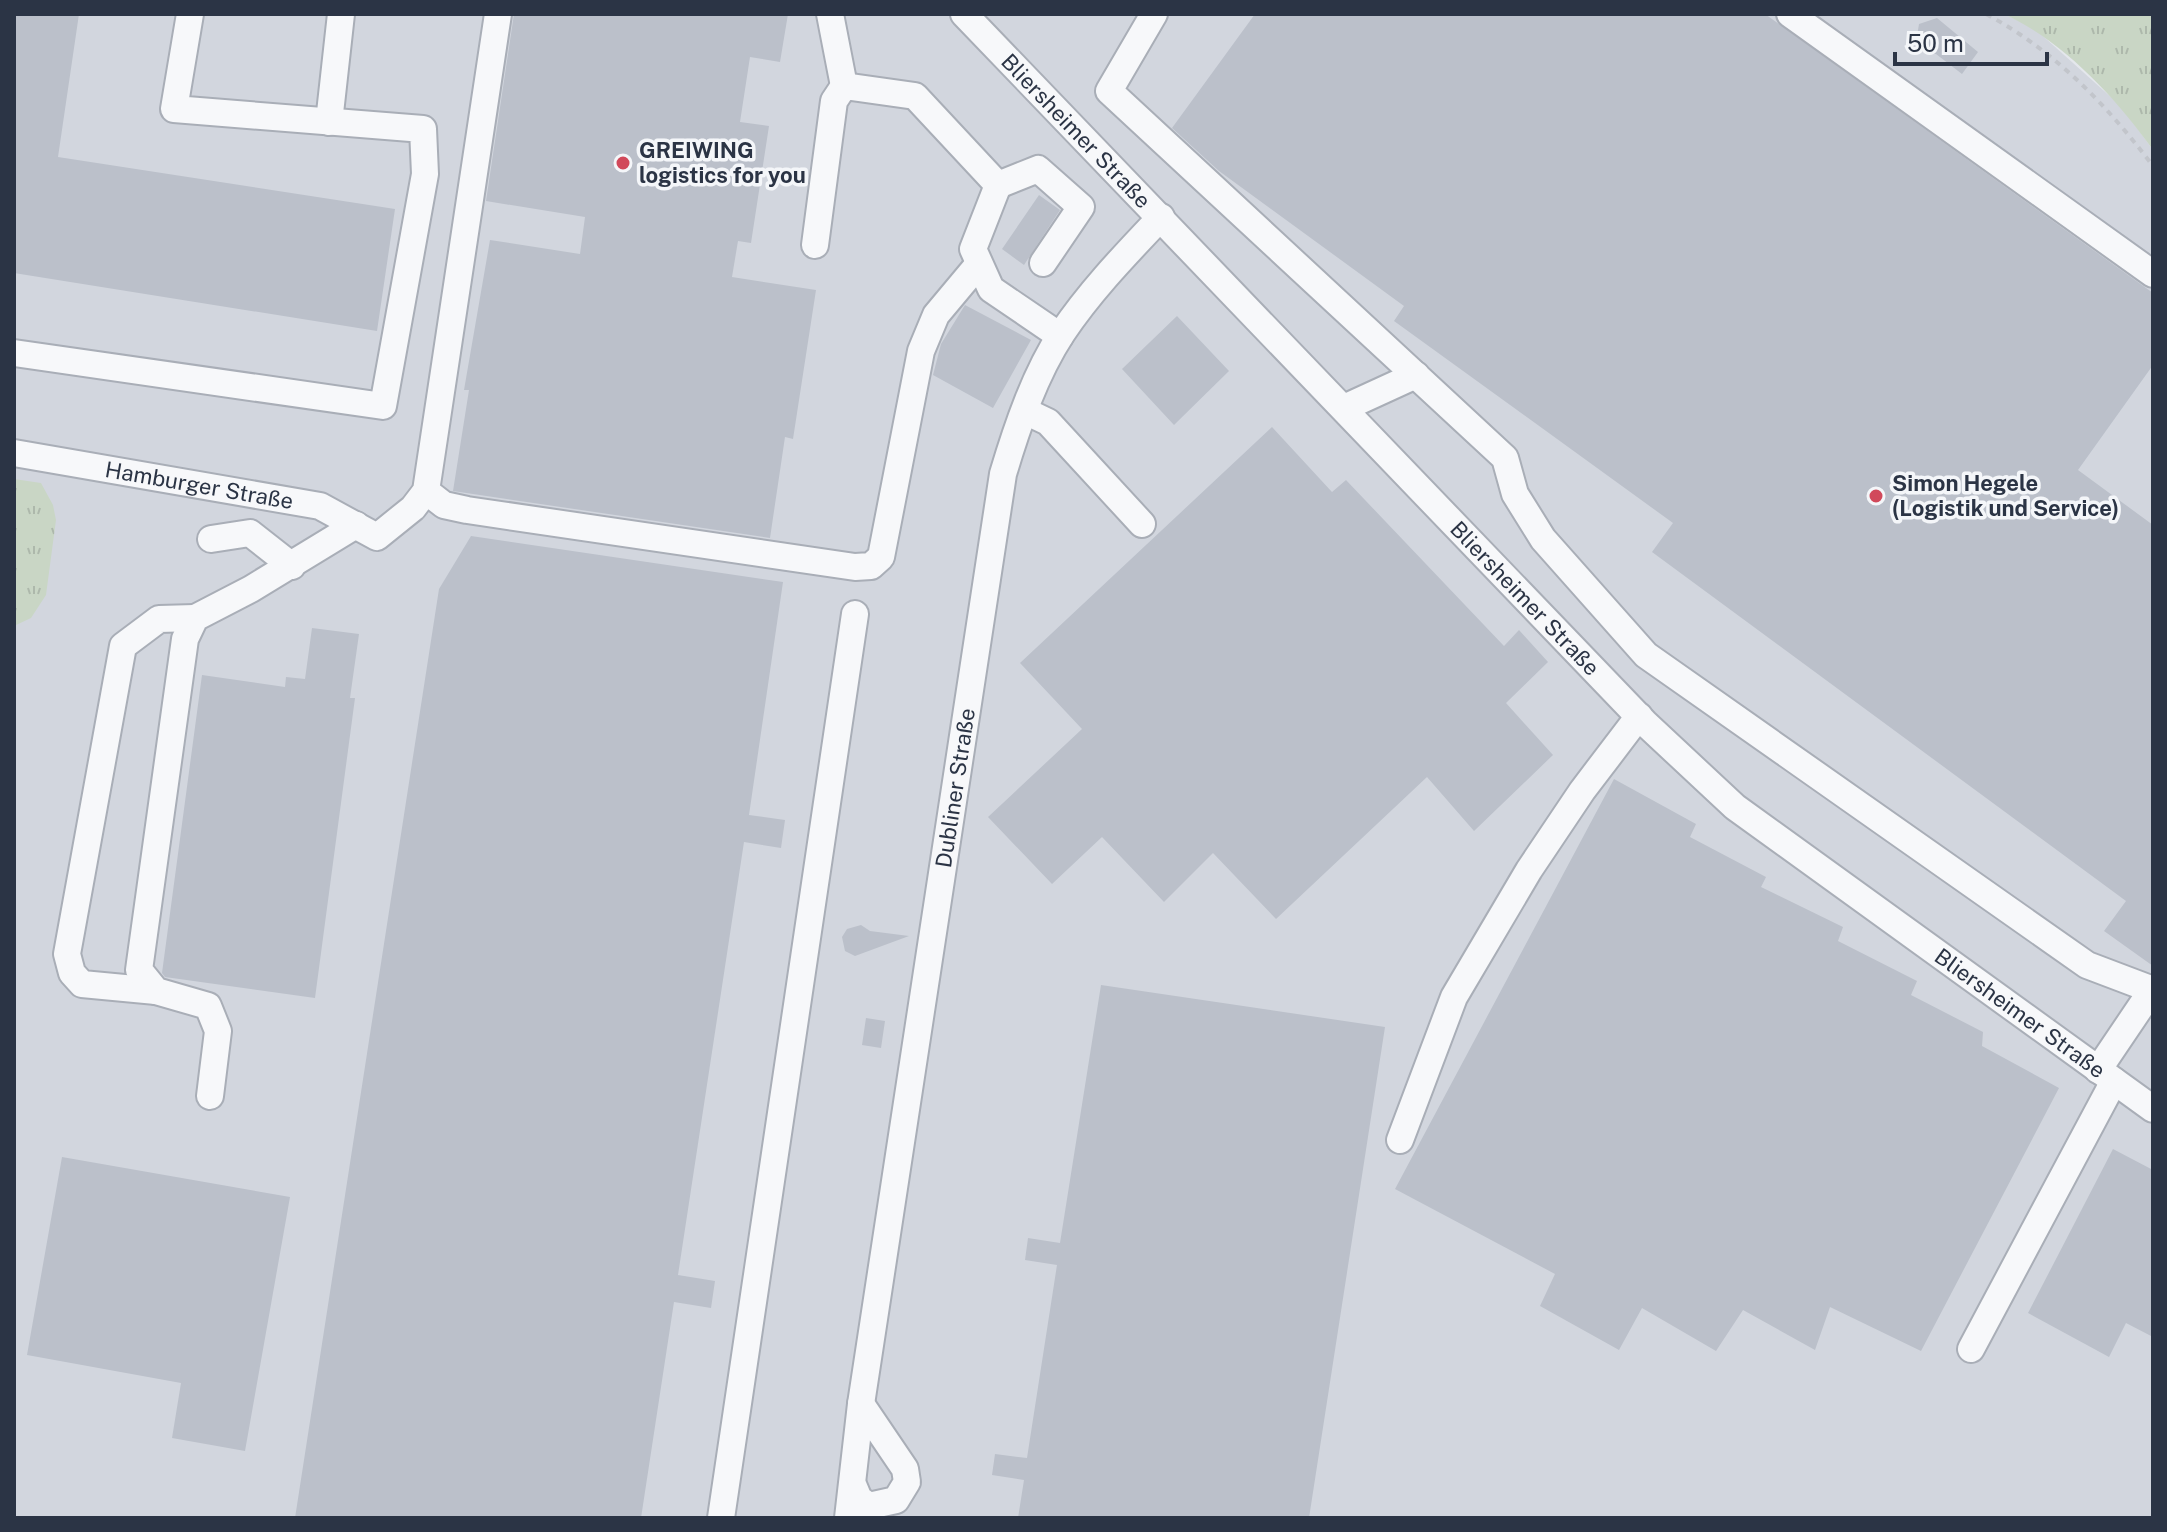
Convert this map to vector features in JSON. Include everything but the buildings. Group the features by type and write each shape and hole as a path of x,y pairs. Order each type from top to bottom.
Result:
{"street":[{"path":"14,353 383,406 425,174 423,129 174,109 190,14"},
{"path":"329,122 341,14"},
{"path":"210,1096 218,1031 208,1006 156,991 82,984 72,973 67,954 123,646 159,619 195,618 292,566 413,508 426,491 498,14"},
{"path":"815,245 834,101 844,86 830,14"},
{"name":"Bliersheimer Straße","path":"964,14 1639,716 1735,807 2153,1109"},
{"path":"1154,14 1109,91 1505,458 1515,494 1543,539 1646,655 2087,965 2153,990 2106,1075 1971,1349"},
{"path":"1790,14 2153,274"},
{"path":"844,86 915,96 998,185"},
{"path":"1043,263 1081,207 1038,169 998,185 973,249 977,266 991,289 1060,336"},
{"name":"Dubliner Straße","path":"848,1518 854,1487 861,1404 1003,474 1025,411 1060,336 1096,287 1161,217"},
{"path":"426,491 444,505 467,510 855,567 871,566 881,557 921,351 936,315 977,266"},
{"path":"1344,408 1416,375"},
{"path":"1025,411 1048,422 1142,524"},
{"name":"Hamburger Straße","path":"14,453 320,506 366,531"},
{"path":"211,539 250,533 292,566"},
{"path":"721,1518 855,614"},
{"path":"156,991 139,970 185,639 195,618"},
{"path":"1400,1140 1454,997 1529,870 1582,791 1639,716"},
{"path":"854,1487 859,1499 869,1506 896,1500 907,1482 905,1469 861,1404"}],"path":[{"path":"1986,14 2027,36 2082,82 2153,166"}],"shaded area":[{"path":"14,14 2004,14 2034,28 2122,107 2153,150 2153,1518 14,1518"}],"green space":[{"path":"2004,14 2153,14 2153,150 2122,110 2087,73 2047,40"},
{"path":"14,479 41,483 53,505 56,520 46,595 31,618 14,626"}],"place":[{"name":"GREIWING logistics for you","path":"623,163"},
{"name":"Simon Hegele (Logistik und Service)","path":"1876,496"}]}
